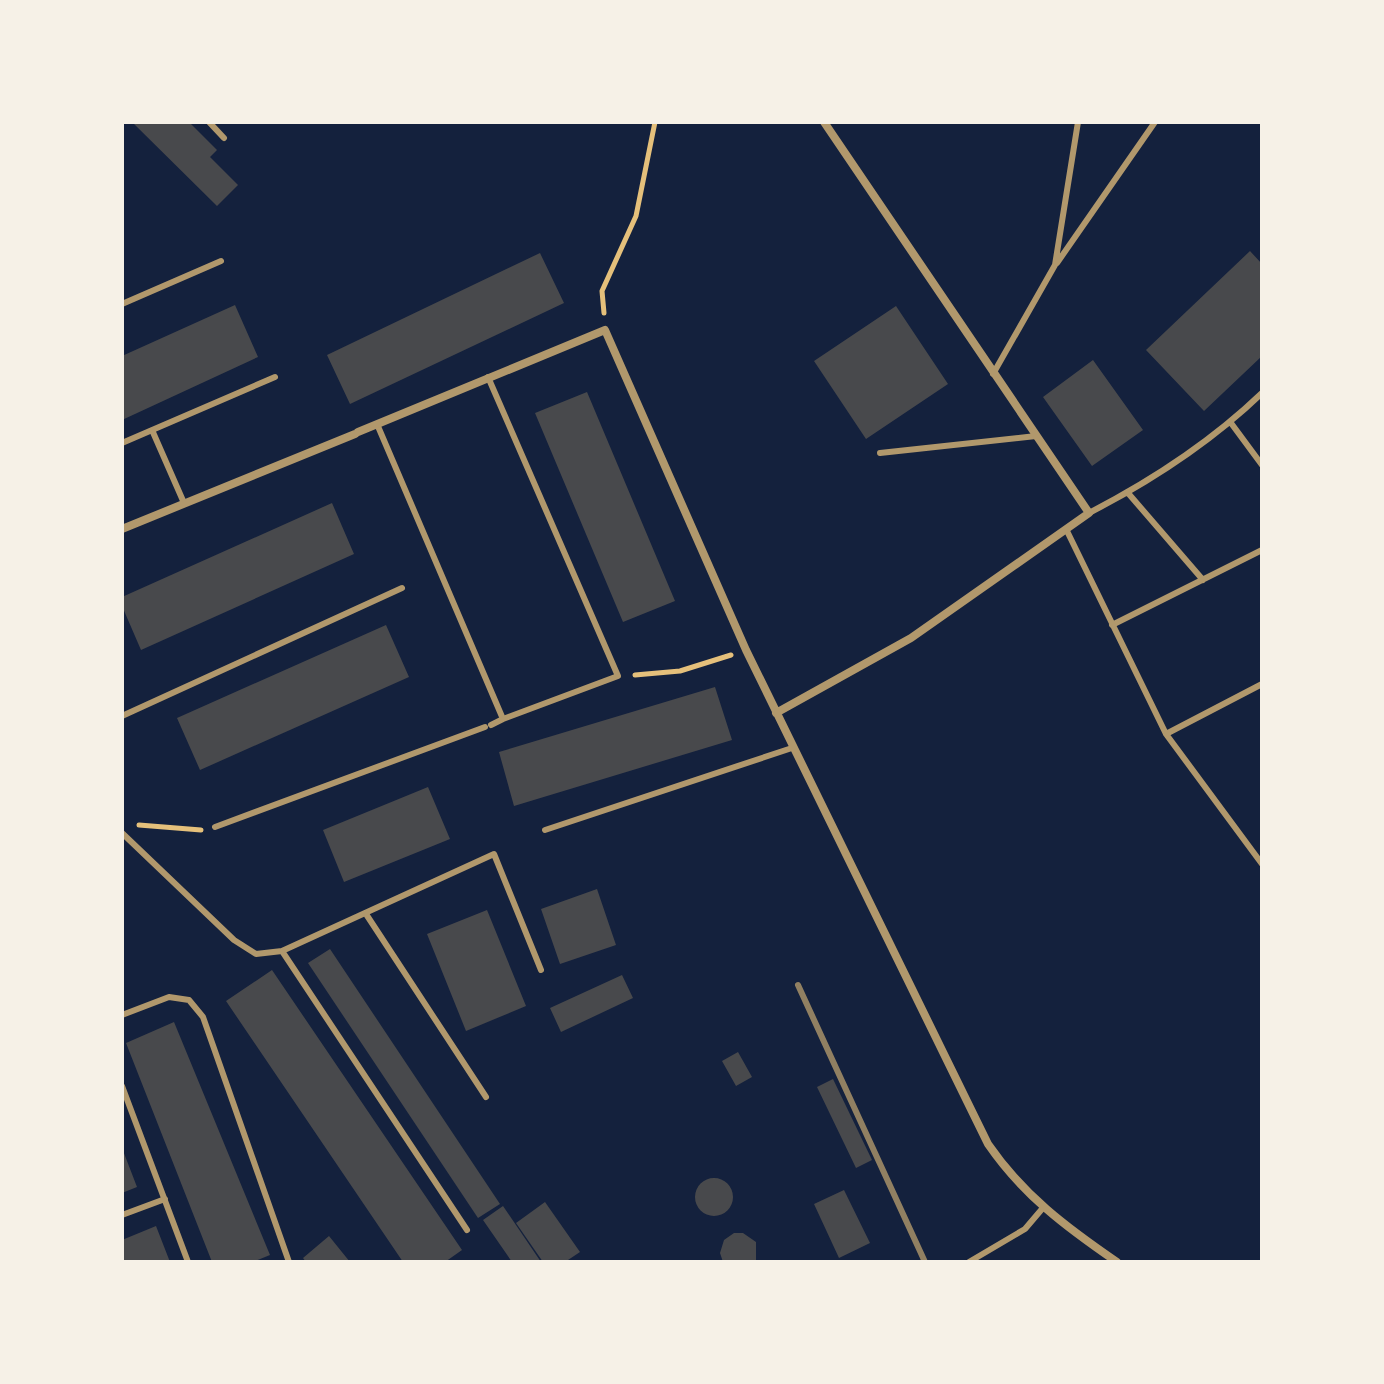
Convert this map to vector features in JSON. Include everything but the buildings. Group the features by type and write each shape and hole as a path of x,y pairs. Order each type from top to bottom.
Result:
{"street":[{"path":"776,713 911,638 1089,513 824,122"},
{"path":"122,529 605,330 792,748 988,1144 1011,1179 1042,1209 1117,1262"}],"lane":[{"path":"209,122 224,138"},
{"path":"1055,265 1078,122"},
{"path":"993,374 1055,265 1155,122"},
{"path":"122,304 221,261"},
{"path":"122,443 275,377"},
{"path":"215,827 618,676 488,377"},
{"path":"1089,513 1128,493 1231,423 1262,393"},
{"path":"1231,423 1262,465"},
{"path":"377,424 503,719"},
{"path":"152,430 184,503"},
{"path":"880,453 1036,436"},
{"path":"1128,493 1203,580"},
{"path":"1067,531 1166,734 1262,864"},
{"path":"1112,625 1262,550"},
{"path":"122,716 402,588"},
{"path":"1166,734 1262,684"},
{"path":"545,830 792,748"},
{"path":"122,833 234,940 256,954 282,951 494,854 541,970"},
{"path":"366,914 486,1097"},
{"path":"282,951 467,1230"},
{"path":"122,1015 169,997 189,1000 203,1017 289,1262"},
{"path":"122,1086 188,1262"},
{"path":"122,1113 131,1110"},
{"path":"122,1215 165,1199"},
{"path":"969,1262 1025,1229 1042,1209"}],"path":[{"path":"605,330 602,291 636,216 655,122"},
{"path":"618,676 680,671 746,650"},
{"path":"137,825 199,831 215,827"}],"railway":[{"path":"798,985 925,1262"}]}
